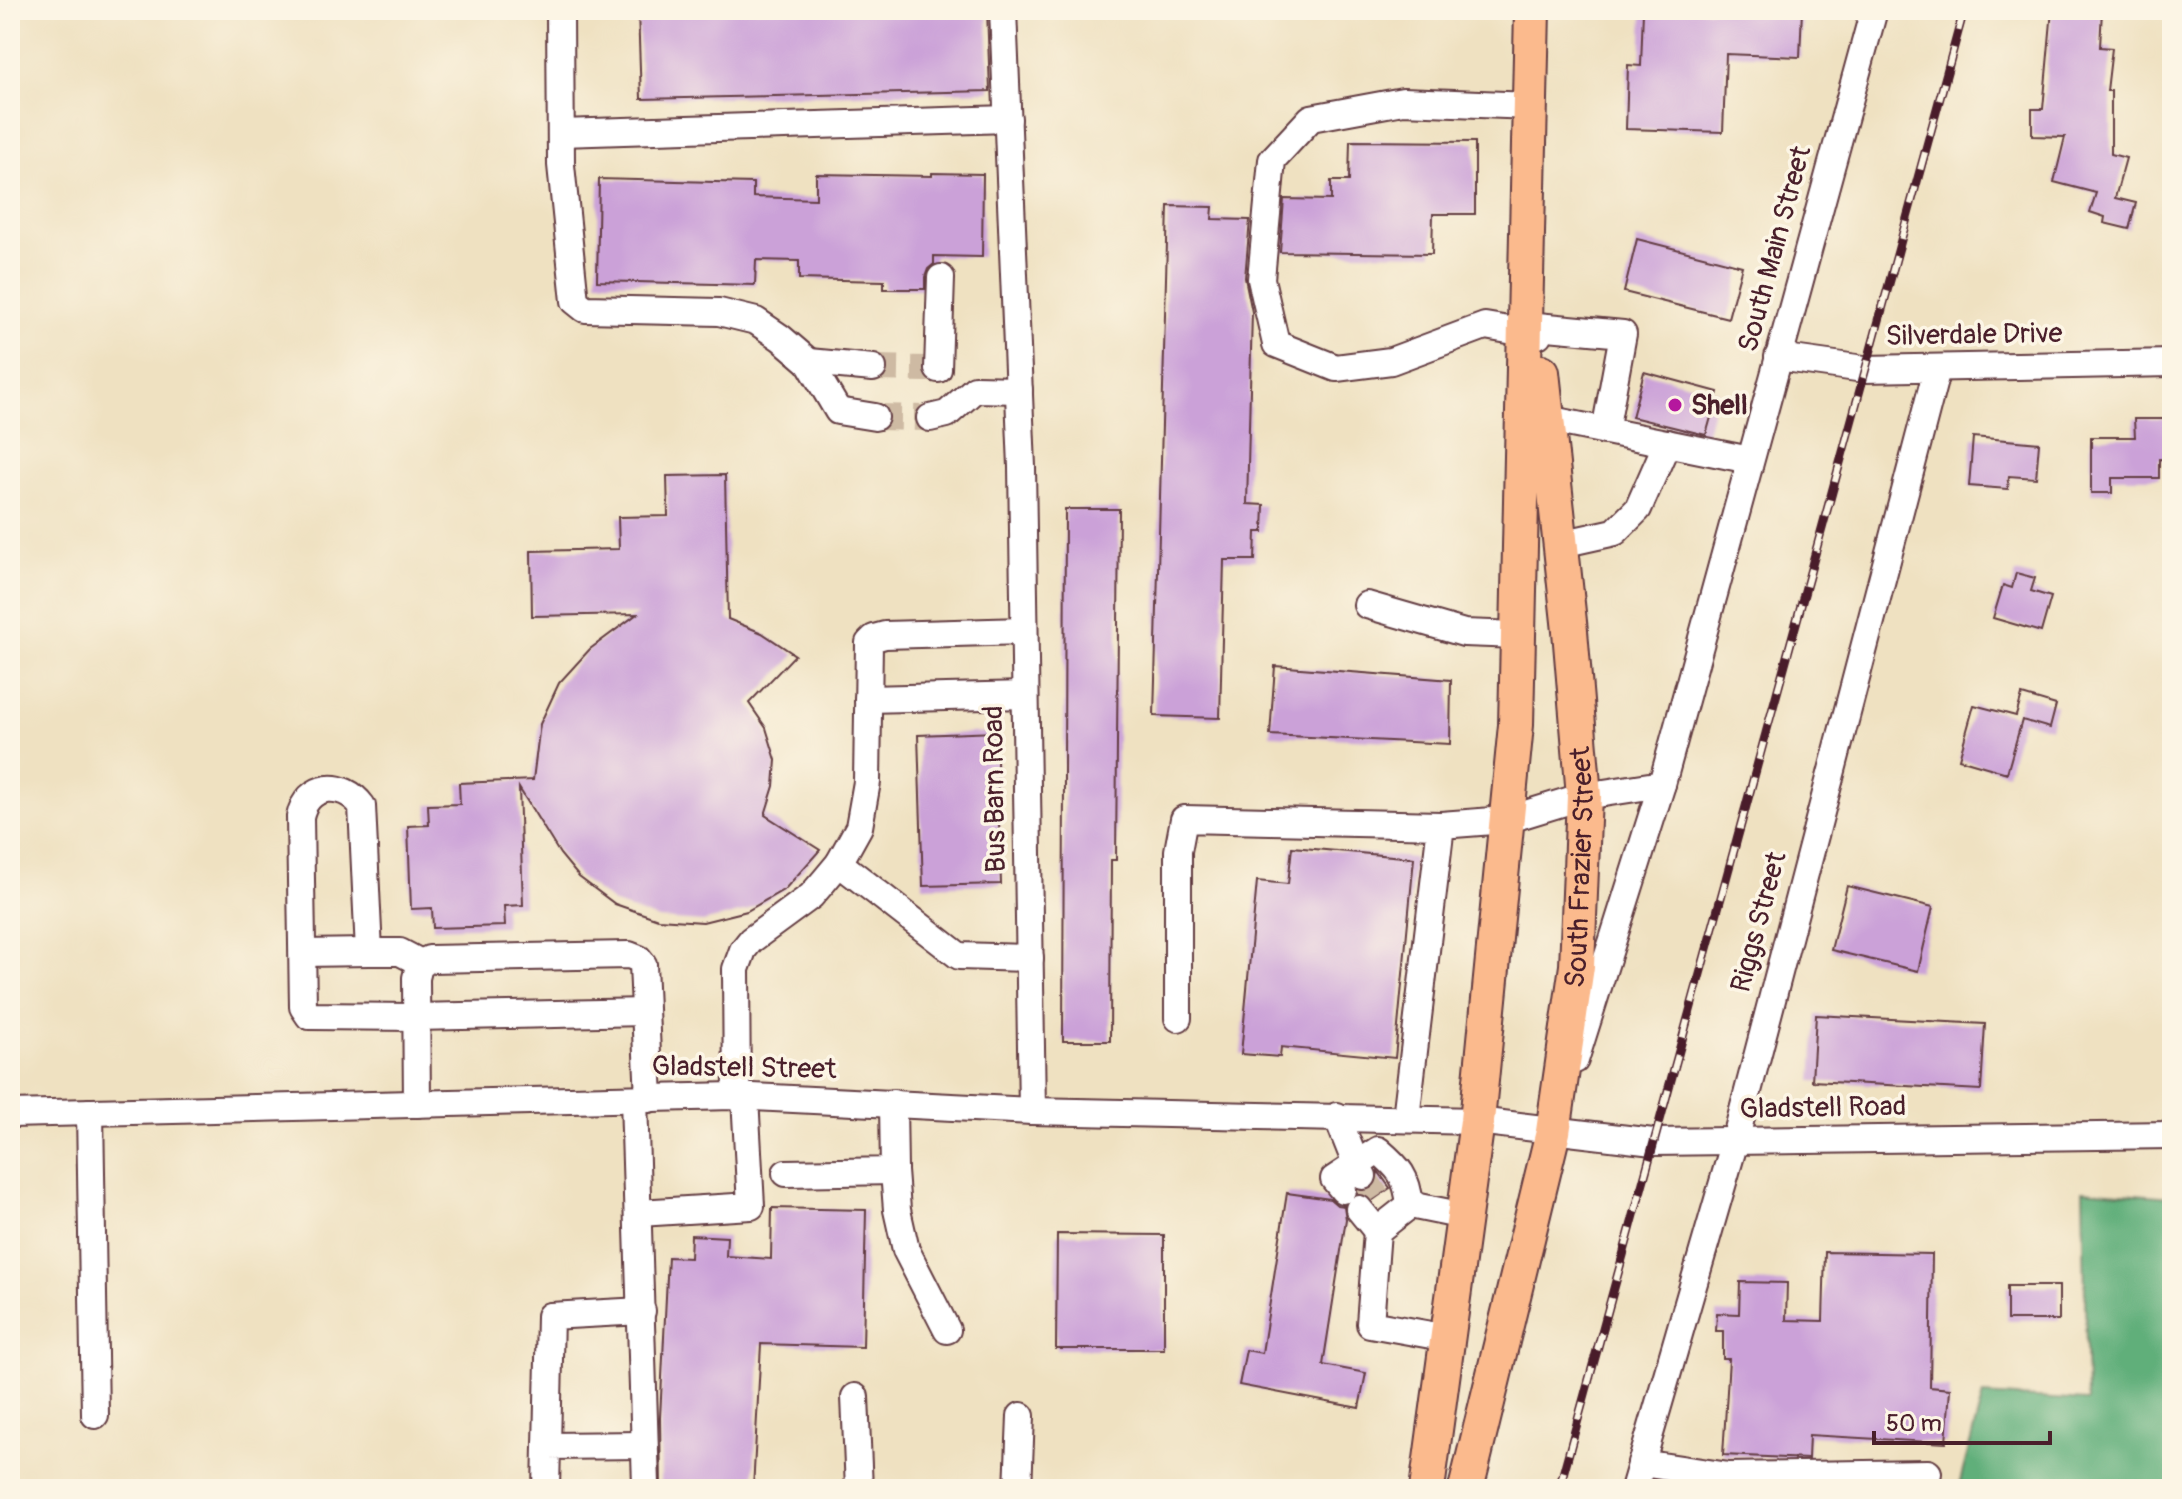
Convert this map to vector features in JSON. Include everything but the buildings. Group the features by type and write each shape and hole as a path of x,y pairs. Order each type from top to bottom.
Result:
{"main road":[{"name":"South Frazier Street","path":"1427,1489 1477,1121 1516,725 1533,331 1528,236 1532,10"},
{"name":"South Frazier Street","path":"1466,1489 1553,1132 1577,966 1584,796 1561,544 1547,419 1533,331"}],"street":[{"path":"560,10 561,165 575,301 585,309 719,312 756,321 809,362 838,411 875,417"},
{"name":"Bus Barn Road","path":"1003,10 1022,467 1032,1111"},
{"name":"South Main Street","path":"1553,1132 1662,784 1874,10"},
{"path":"1531,106 1403,101 1311,118 1272,160 1261,279 1276,344 1336,368 1391,361 1485,326 1623,334 1605,431"},
{"path":"561,133 1008,119"},
{"path":"941,278 933,369 975,389 1019,390"},
{"name":"Silverdale Drive","path":"1778,357 1864,369 2172,363"},
{"path":"809,362 873,368"},
{"name":"Riggs Street","path":"1634,1489 1735,1141 1937,369"},
{"path":"930,418 947,414 975,389"},
{"path":"1547,419 1750,460"},
{"path":"1561,544 1615,532 1638,509 1667,443"},
{"path":"1367,605 1464,633 1518,635"},
{"path":"639,1213 751,1206 741,1097 738,960 751,940 811,896 839,863 859,827 866,798 869,750 869,643 885,635 1024,631"},
{"path":"868,699 1025,695"},
{"path":"1178,1018 1178,851 1184,819 1441,825 1506,820 1584,796 1662,784"},
{"path":"369,952 362,806 350,793 332,789 314,794 306,801 300,817 303,1007 309,1016 645,1012"},
{"path":"1406,1118 1441,825"},
{"path":"839,863 959,956 1030,958"},
{"path":"303,953 400,952 421,963"},
{"path":"417,1104 416,978 421,963 429,959 629,955 643,964 645,1012 639,1213 646,1485"},
{"name":"Gladstell Street","path":"10,1114 741,1097 1032,1111 1477,1121"},
{"path":"893,1103 897,1210 906,1250 947,1330"},
{"path":"90,1112 95,1415"},
{"path":"1337,1116 1372,1199 1370,1324 1448,1338"},
{"name":"Gladstell Road","path":"1477,1121 1653,1142 2172,1135"},
{"path":"786,1173 894,1171"},
{"path":"1372,1199 1464,1216"},
{"path":"546,1489 550,1316 642,1311"},
{"path":"855,1397 859,1489"},
{"path":"1018,1489 1021,1416"},
{"path":"547,1446 644,1445"},
{"path":"1641,1463 1729,1476 1928,1473"}],"green space":[{"path":"2083,1190 2172,1197 2172,1489 1958,1489 1983,1395 2087,1401"}],"tunnel":[{"path":"873,368 929,369"},
{"path":"875,417 930,418"},
{"path":"1363,1176 1377,1197"}],"railway":[{"path":"1559,1489 1964,10"}],"place":[{"name":"Shell","path":"1675,405"}]}
